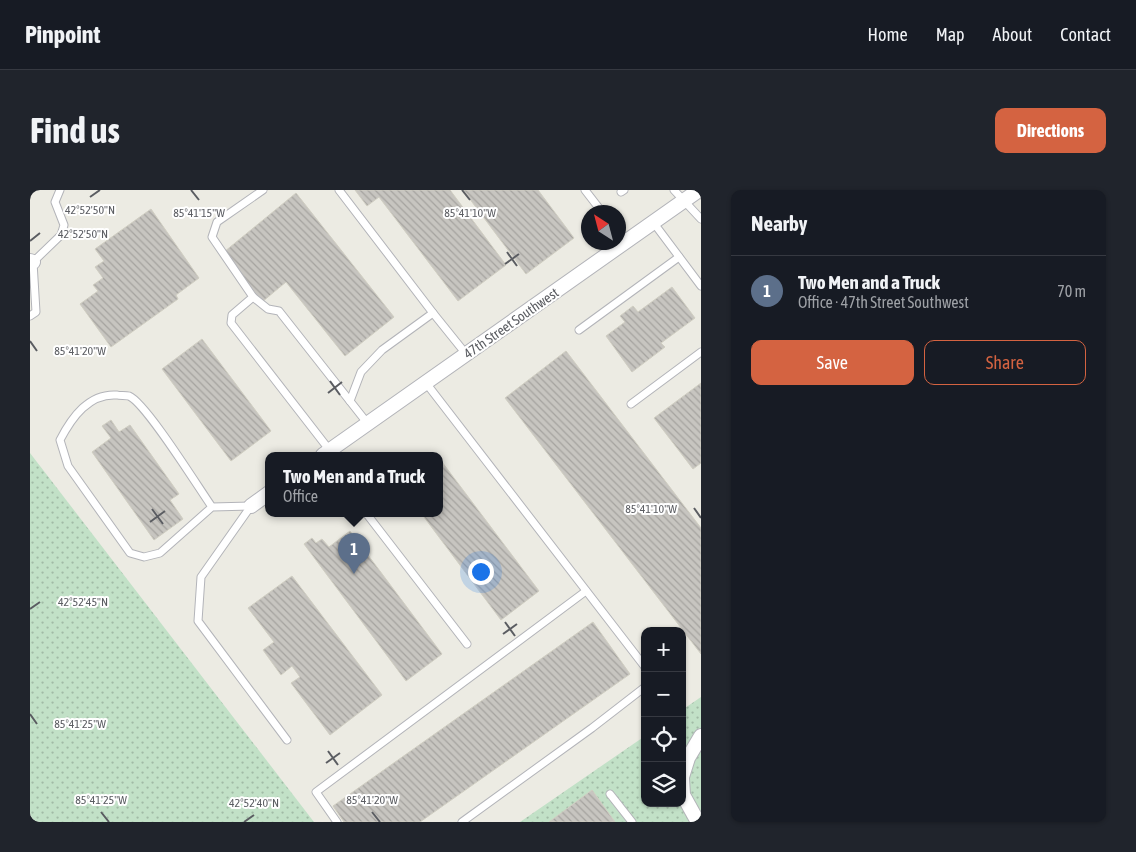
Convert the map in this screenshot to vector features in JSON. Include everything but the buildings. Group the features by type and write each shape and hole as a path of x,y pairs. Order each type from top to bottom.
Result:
{"street":[{"name":"47th Street Southwest","path":"626,236 653,222 699,190"},
{"name":"47th Street Southwest","path":"332,452 606,250"},
{"path":"251,506 265,496"},
{"path":"686,765 701,736"},
{"path":"686,802 698,822"}],"lane":[{"path":"30,316 36,312 31,262 61,235 64,225 55,202 60,190"},
{"path":"263,190 217,222 212,237 253,297 268,309 279,310 368,424"},
{"path":"339,190 466,354"},
{"path":"585,190 597,205"},
{"path":"674,190 701,219"},
{"path":"653,222 701,286"},
{"path":"579,330 679,257"},
{"path":"253,297 232,315 231,323 328,452"},
{"path":"350,401 360,372 382,350 433,313"},
{"path":"632,404 701,352"},
{"path":"426,383 641,661"},
{"path":"212,507 150,416 129,396 109,395 86,404 68,425 60,440 68,466 130,553 144,557 160,554 212,507 251,506"},
{"path":"251,506 201,577 198,621 287,740"},
{"path":"369,517 467,644"},
{"path":"337,822 316,792 586,591"},
{"path":"462,822 641,690"},
{"path":"610,794 632,822"}],"green space":[{"path":"30,453 314,822 30,822"},
{"path":"701,697 701,822 520,822 641,739 641,807 686,807 686,707"}],"place":[{"name":"Two Men and a Truck","path":"354,574"}]}
